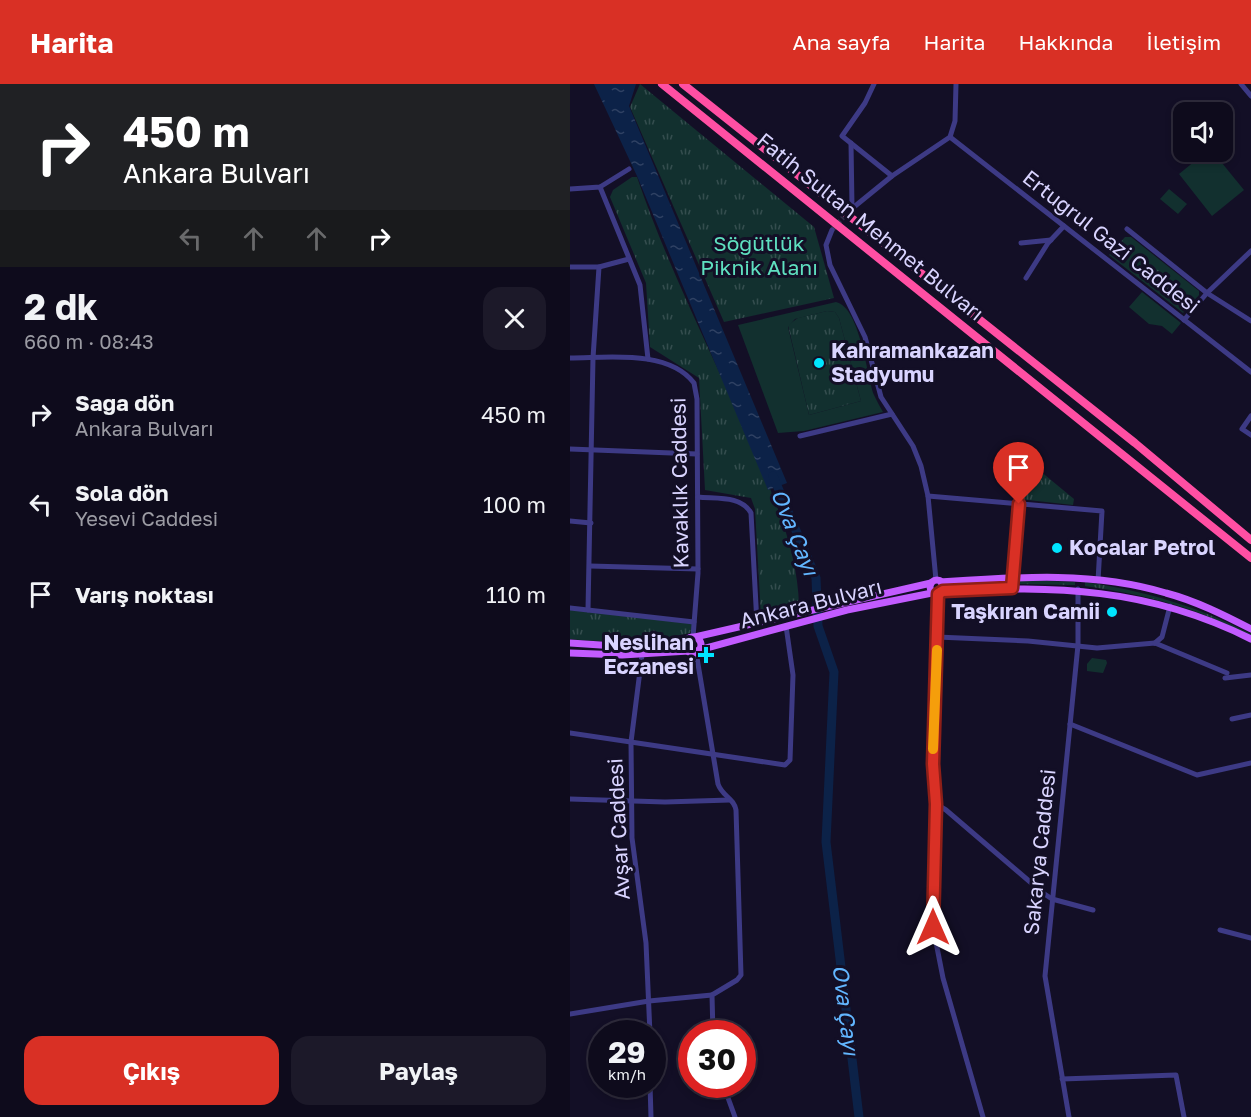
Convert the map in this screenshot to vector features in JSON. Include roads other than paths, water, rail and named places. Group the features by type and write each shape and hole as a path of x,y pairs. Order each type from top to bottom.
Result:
{"highway":[{"name":"Fatih Sultan Mehmet Bulvarı","path":"662,84 1251,558"},
{"name":"Fatih Sultan Mehmet Bulvarı","path":"683,84 1135,443 1251,540"}],"main road":[{"name":"Ankara Bulvarı","path":"570,652 642,655 695,651 796,624 846,606 936,582 1013,578 1079,579 1166,592 1202,605 1251,629"},
{"path":"1012,588 1013,578"},
{"path":"1078,589 1079,579"},
{"path":"936,582 937,593"},
{"path":"936,582 937,593"},
{"name":"Ankara Bulvarı","path":"570,643 640,647 757,624 795,614 937,593 1012,588 1078,589 1170,606 1209,619 1251,639"},
{"path":"692,637 701,643 695,651 685,645 692,637"}],"street":[{"path":"874,84 865,103 842,136 892,176"},
{"path":"851,143 850,209 892,176 950,138 955,121 956,84"},
{"path":"1241,84 1251,96"},
{"name":"Ertuğrul Gazi Caddesi","path":"950,138 1251,372"},
{"path":"570,189 600,187 629,169"},
{"path":"570,358 648,359 640,285 600,187"},
{"path":"1026,278 1051,240 1064,226"},
{"path":"1127,229 1207,293 1251,321"},
{"path":"832,230 826,240 827,258 866,337 878,389 918,457 928,496 936,582"},
{"path":"1021,243 1051,240"},
{"path":"1184,320 1207,293 1251,251"},
{"path":"570,267 599,267 629,259"},
{"path":"588,610 593,358 599,267"},
{"name":"Kavaklık Caddesi","path":"648,359 670,365 694,383 697,399 698,569 692,637"},
{"path":"800,436 892,414"},
{"path":"1251,416 1242,429 1251,435"},
{"path":"570,449 697,453"},
{"path":"928,496 1102,512 1098,581"},
{"path":"698,497 739,501 746,505 751,513 757,624"},
{"path":"1013,578 1019,504"},
{"path":"570,521 591,523"},
{"path":"590,566 698,569"},
{"name":"Sakarya Caddesi","path":"1069,1117 1045,984 1078,645 1078,589"},
{"path":"937,593 933,764 936,804 933,927 943,978 983,1117"},
{"path":"1155,643 1162,637 1170,606"},
{"path":"570,608 694,622"},
{"path":"570,733 785,765 790,760 793,675 786,626"},
{"path":"937,637 1106,648 1155,643 1226,676 1251,675"},
{"path":"570,1014 649,1001 712,995 737,980 741,975 736,810 735,803 720,790 695,651"},
{"name":"Avşar Caddesi","path":"642,655 631,742 632,801 636,878 646,943 650,1020"},
{"path":"1232,719 1251,715"},
{"path":"1070,724 1197,775 1251,763"},
{"path":"570,799 730,800"},
{"path":"936,804 1052,899 1093,910"},
{"path":"1220,930 1251,938"},
{"path":"712,995 713,1020"},
{"path":"1062,1079 1176,1075 1184,1117"},
{"path":"650,1098 651,1117"},
{"path":"728,1098 735,1117"}],"water":[{"path":"594,84 636,84 629,106 787,483 768,490 637,176"}],"waterway":[{"name":"Ova Çayı","path":"773,476 816,578 818,626 834,672 826,842 859,1117"}],"tunnel":[{"path":"832,230 847,213"}],"place":[{"name":"Kahramankazan Stadyumu","path":"819,363"},
{"name":"Kocalar Petrol","path":"1057,548"},
{"name":"Taşkıran Camii","path":"1112,612"},
{"name":"Neslihan Eczanesi","path":"706,655"}],"park label":[{"name":"Söğütlük Piknik Alanı","path":"759,256"}]}
